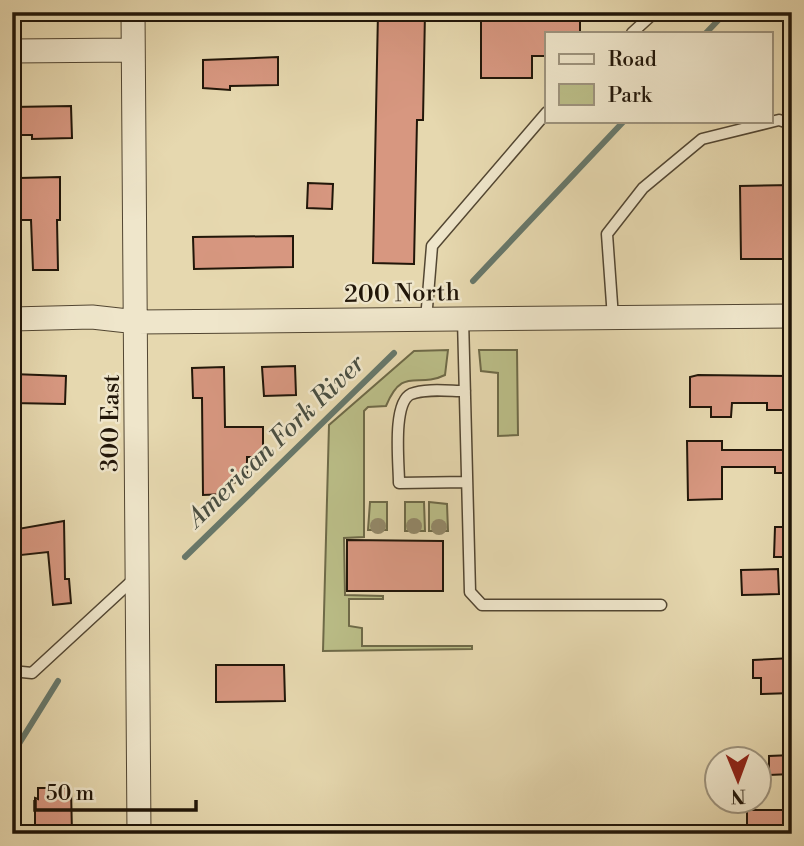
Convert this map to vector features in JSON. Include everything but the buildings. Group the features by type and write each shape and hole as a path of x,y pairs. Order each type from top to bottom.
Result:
{"street":[{"name":"300 East","path":"133,12 137,322 135,578 139,834"},
{"path":"12,51 133,50"},
{"name":"200 North","path":"12,319 92,317 137,322 792,316"}],"lane":[{"path":"633,32 655,12"},
{"path":"426,320 432,246 545,115"},
{"path":"772,122 779,120 792,124"},
{"path":"613,318 607,233 643,188 702,139 771,122"},
{"path":"463,319 470,592 482,605 661,605"},
{"path":"465,391 411,394 402,401 399,413 399,483 467,482"},
{"path":"12,671 32,673 135,578"}],"green space":[{"path":"448,350 445,375 435,379 405,382 392,393 386,406 368,407 364,411 364,537 344,538 345,595 383,596 383,599 349,599 349,626 362,628 362,646 472,646 472,649 323,651 329,425 414,351"},
{"path":"479,350 517,350 518,435 498,436 498,373 481,371"},
{"path":"370,502 387,502 387,530 368,530"},
{"path":"405,502 424,502 425,531 405,531"},
{"path":"429,502 447,504 448,531 429,531"}],"waterway":[{"name":"American Fork River","path":"707,32 726,12"},
{"name":"American Fork River","path":"473,281 623,122"},
{"name":"American Fork River","path":"185,557 394,353"},
{"name":"American Fork River","path":"12,755 58,681"}]}
